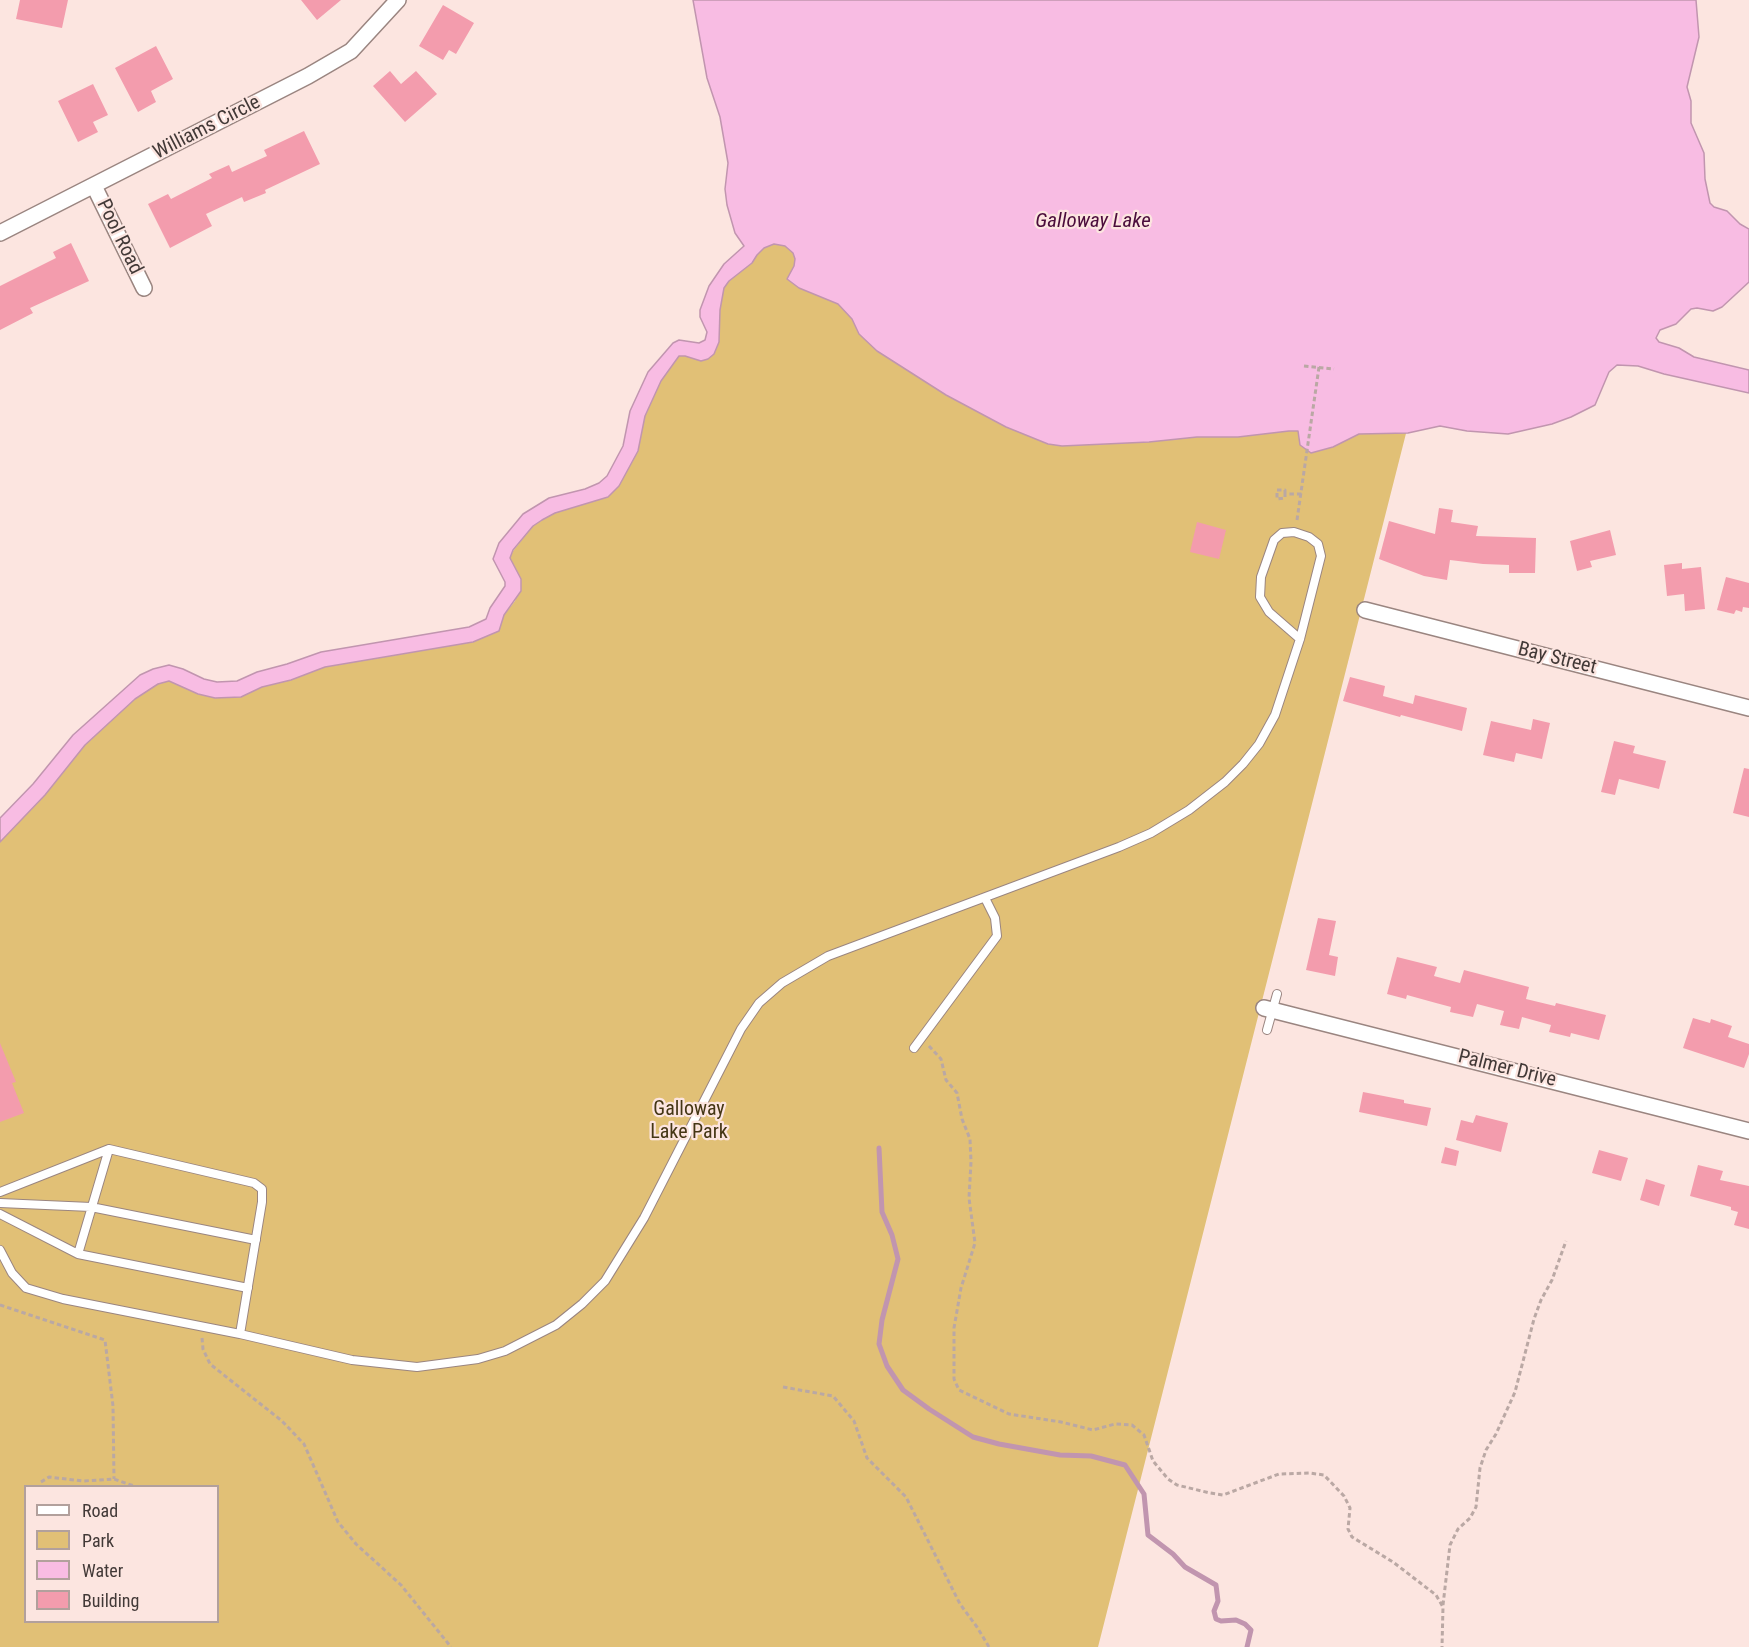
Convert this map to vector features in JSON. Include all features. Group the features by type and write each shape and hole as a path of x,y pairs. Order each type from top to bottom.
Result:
{"street":[{"name":"Williams Circle","path":"0,233 334,61 351,51 398,0"},
{"name":"Pool Road","path":"94,186 144,288"},
{"name":"Bay Street","path":"1365,610 1749,708"},
{"name":"Palmer Drive","path":"1268,1009 1749,1131"}],"lane":[{"path":"0,1250 12,1273 26,1288 63,1299 240,1334 352,1360 417,1367 468,1361 505,1351 556,1325 606,1281 644,1218 741,1029 759,1003 782,983 828,956 1151,833 1189,810 1225,782 1259,744 1275,715 1300,639 1321,556 1318,544 1309,537 1294,532 1282,532 1274,540 1262,578 1260,597 1269,612 1300,639"},
{"path":"914,1048 997,936 995,918 985,898"},
{"path":"1267,1030 1268,1009 1277,994"},
{"path":"0,1192 109,1149 254,1183 262,1189 262,1202 240,1334"},
{"path":"78,1254 109,1149"},
{"path":"0,1203 92,1208 256,1240"},
{"path":"0,1215 78,1254 248,1288"}],"path":[{"path":"1304,366 1334,369"},
{"path":"1294,532 1302,494 1319,367"},
{"path":"1285,494 1302,494"},
{"path":"921,1038 941,1059 946,1080 957,1093 962,1119 970,1139 969,1198 975,1243 960,1288 954,1328 954,1379 959,1390 1009,1414 1061,1422 1093,1430 1115,1424 1131,1425 1144,1436 1153,1461 1168,1479 1178,1485 1210,1493 1223,1495 1279,1474 1323,1475 1344,1496 1350,1508 1348,1529 1352,1537 1419,1580 1436,1595 1443,1606"},
{"path":"1442,1647 1443,1606 1450,1545 1458,1529 1470,1518 1476,1507 1480,1468 1486,1450 1515,1392 1534,1319 1552,1280 1566,1241"},
{"path":"0,1305 105,1340 113,1406 114,1479"},
{"path":"201,1326 203,1349 210,1364 282,1421 304,1444 338,1522 356,1544 401,1585 452,1647"},
{"path":"783,1387 833,1396 854,1421 867,1458 906,1497 960,1604 989,1647"},
{"path":"41,1482 49,1477 83,1481 114,1479 131,1485"}],"green space":[{"name":"Galloway Lake Park","path":"1516,0 1098,1647 0,1647 0,842 45,795 85,745 135,699 158,684 169,681 198,694 215,698 241,697 262,687 291,680 325,667 473,642 499,631 504,615 515,601 521,579 510,558 513,551 533,526 542,520 555,513 608,497 642,431 645,416 661,381 679,356 701,361 714,354 719,342 720,310 724,288 729,281 752,263 764,248 775,244 785,246 793,253 794,266"}],"water":[{"name":"Galloway Lake","path":"693,0 1696,0 1699,37 1687,87 1691,101 1691,123 1704,153 1705,179 1710,203 1714,207 1727,211 1740,224 1749,229 1749,282 1722,307 1713,311 1691,309 1676,324 1660,330 1656,338 1659,342 1679,348 1694,357 1749,370 1749,393 1638,366 1617,365 1609,372 1595,405 1552,424 1508,434 1467,431 1440,426 1408,433 1359,434 1333,447 1311,453 1300,445 1298,431 1149,442 1062,446 1048,444 1006,427 946,395 877,351 859,334 852,319 838,304 799,288 787,279 794,266 793,253 785,246 774,244 764,248 752,263 729,281 724,288 720,310 719,342 714,354 701,361 679,356 661,381 645,416 638,451 619,486 608,497 555,513 542,520 533,526 513,550 510,558 521,579 521,591 504,615 499,631 473,642 325,667 291,680 262,687 241,697 215,698 198,694 169,681 158,684 135,699 85,745 45,795 0,842 0,818 33,784 73,735 140,675 169,665 204,679 217,682 237,681 257,672 321,652 469,627 486,619 490,608 505,586 493,559 499,543 523,514 549,498 585,489 599,483 607,476 623,446 630,411 648,372 673,343 679,340 699,343 705,340 707,332 700,317 700,310 709,286 724,264 744,246 735,233 727,205 725,189 728,163 720,117 707,78"}],"building":[{"path":"20,0 68,0 62,28 16,19"},
{"path":"301,0 341,0 317,20"},
{"path":"443,5 474,23 456,54 449,50 443,60 419,46"},
{"path":"156,46 173,79 151,91 156,102 138,112 115,68"},
{"path":"390,71 401,84 416,71 437,94 405,122 373,86"},
{"path":"93,84 108,115 93,122 98,132 78,142 58,101"},
{"path":"304,131 320,164 265,190 266,193 244,202 242,197 206,214 212,226 170,248 148,204 168,194 171,199 212,178 209,174 229,165 232,172 267,156 264,150"},
{"path":"71,243 89,281 30,308 33,313 0,330 0,286 56,258 53,252"},
{"path":"1439,508 1453,510 1451,522 1478,526 1476,536 1536,538 1535,573 1509,573 1509,565 1450,560 1447,580 1424,576 1379,559 1389,521 1435,534"},
{"path":"1197,522 1226,530 1219,559 1190,552"},
{"path":"1610,530 1616,555 1590,561 1592,567 1577,571 1570,541"},
{"path":"1682,563 1682,569 1701,567 1705,609 1685,611 1684,594 1667,596 1664,565"},
{"path":"1726,577 1749,583 1749,608 1743,607 1742,612 1736,610 1734,614 1717,610"},
{"path":"1350,677 1385,686 1383,696 1413,704 1415,695 1467,708 1462,731 1343,701"},
{"path":"1533,719 1550,723 1542,759 1516,753 1514,762 1483,755 1491,721 1531,730"},
{"path":"1614,741 1635,746 1633,753 1666,761 1659,789 1619,779 1615,795 1601,792"},
{"path":"1744,768 1749,769 1749,817 1733,813"},
{"path":"1318,918 1336,921 1329,955 1338,957 1335,976 1306,970"},
{"path":"1397,957 1437,967 1434,976 1460,983 1464,970 1529,987 1526,999 1555,1006 1556,1003 1606,1015 1599,1040 1571,1033 1570,1037 1549,1032 1551,1025 1522,1017 1519,1029 1500,1025 1504,1011 1477,1004 1473,1017 1450,1012 1451,1007 1407,995 1406,999 1387,994"},
{"path":"1693,1018 1710,1023 1711,1019 1732,1026 1728,1037 1749,1044 1749,1054 1744,1068 1683,1048"},
{"path":"0,1043 16,1082 12,1083 24,1113 0,1122"},
{"path":"1363,1092 1431,1108 1427,1126 1359,1112"},
{"path":"1476,1115 1508,1123 1501,1152 1456,1140 1461,1120 1473,1123"},
{"path":"1445,1147 1459,1151 1456,1166 1441,1163"},
{"path":"1599,1150 1628,1158 1621,1181 1592,1173"},
{"path":"1698,1165 1723,1171 1720,1180 1749,1186 1749,1229 1734,1225 1738,1212 1731,1210 1731,1207 1690,1196"},
{"path":"1646,1179 1665,1185 1659,1206 1640,1200"}],"waterway":[{"path":"879,1148 882,1212 892,1235 898,1259 882,1320 879,1344 887,1366 903,1390 973,1437 1060,1455 1091,1456 1125,1465 1144,1494 1148,1535 1173,1554 1185,1567 1216,1585 1218,1601 1214,1611 1216,1619 1236,1620 1245,1624 1251,1630 1247,1647"}]}
